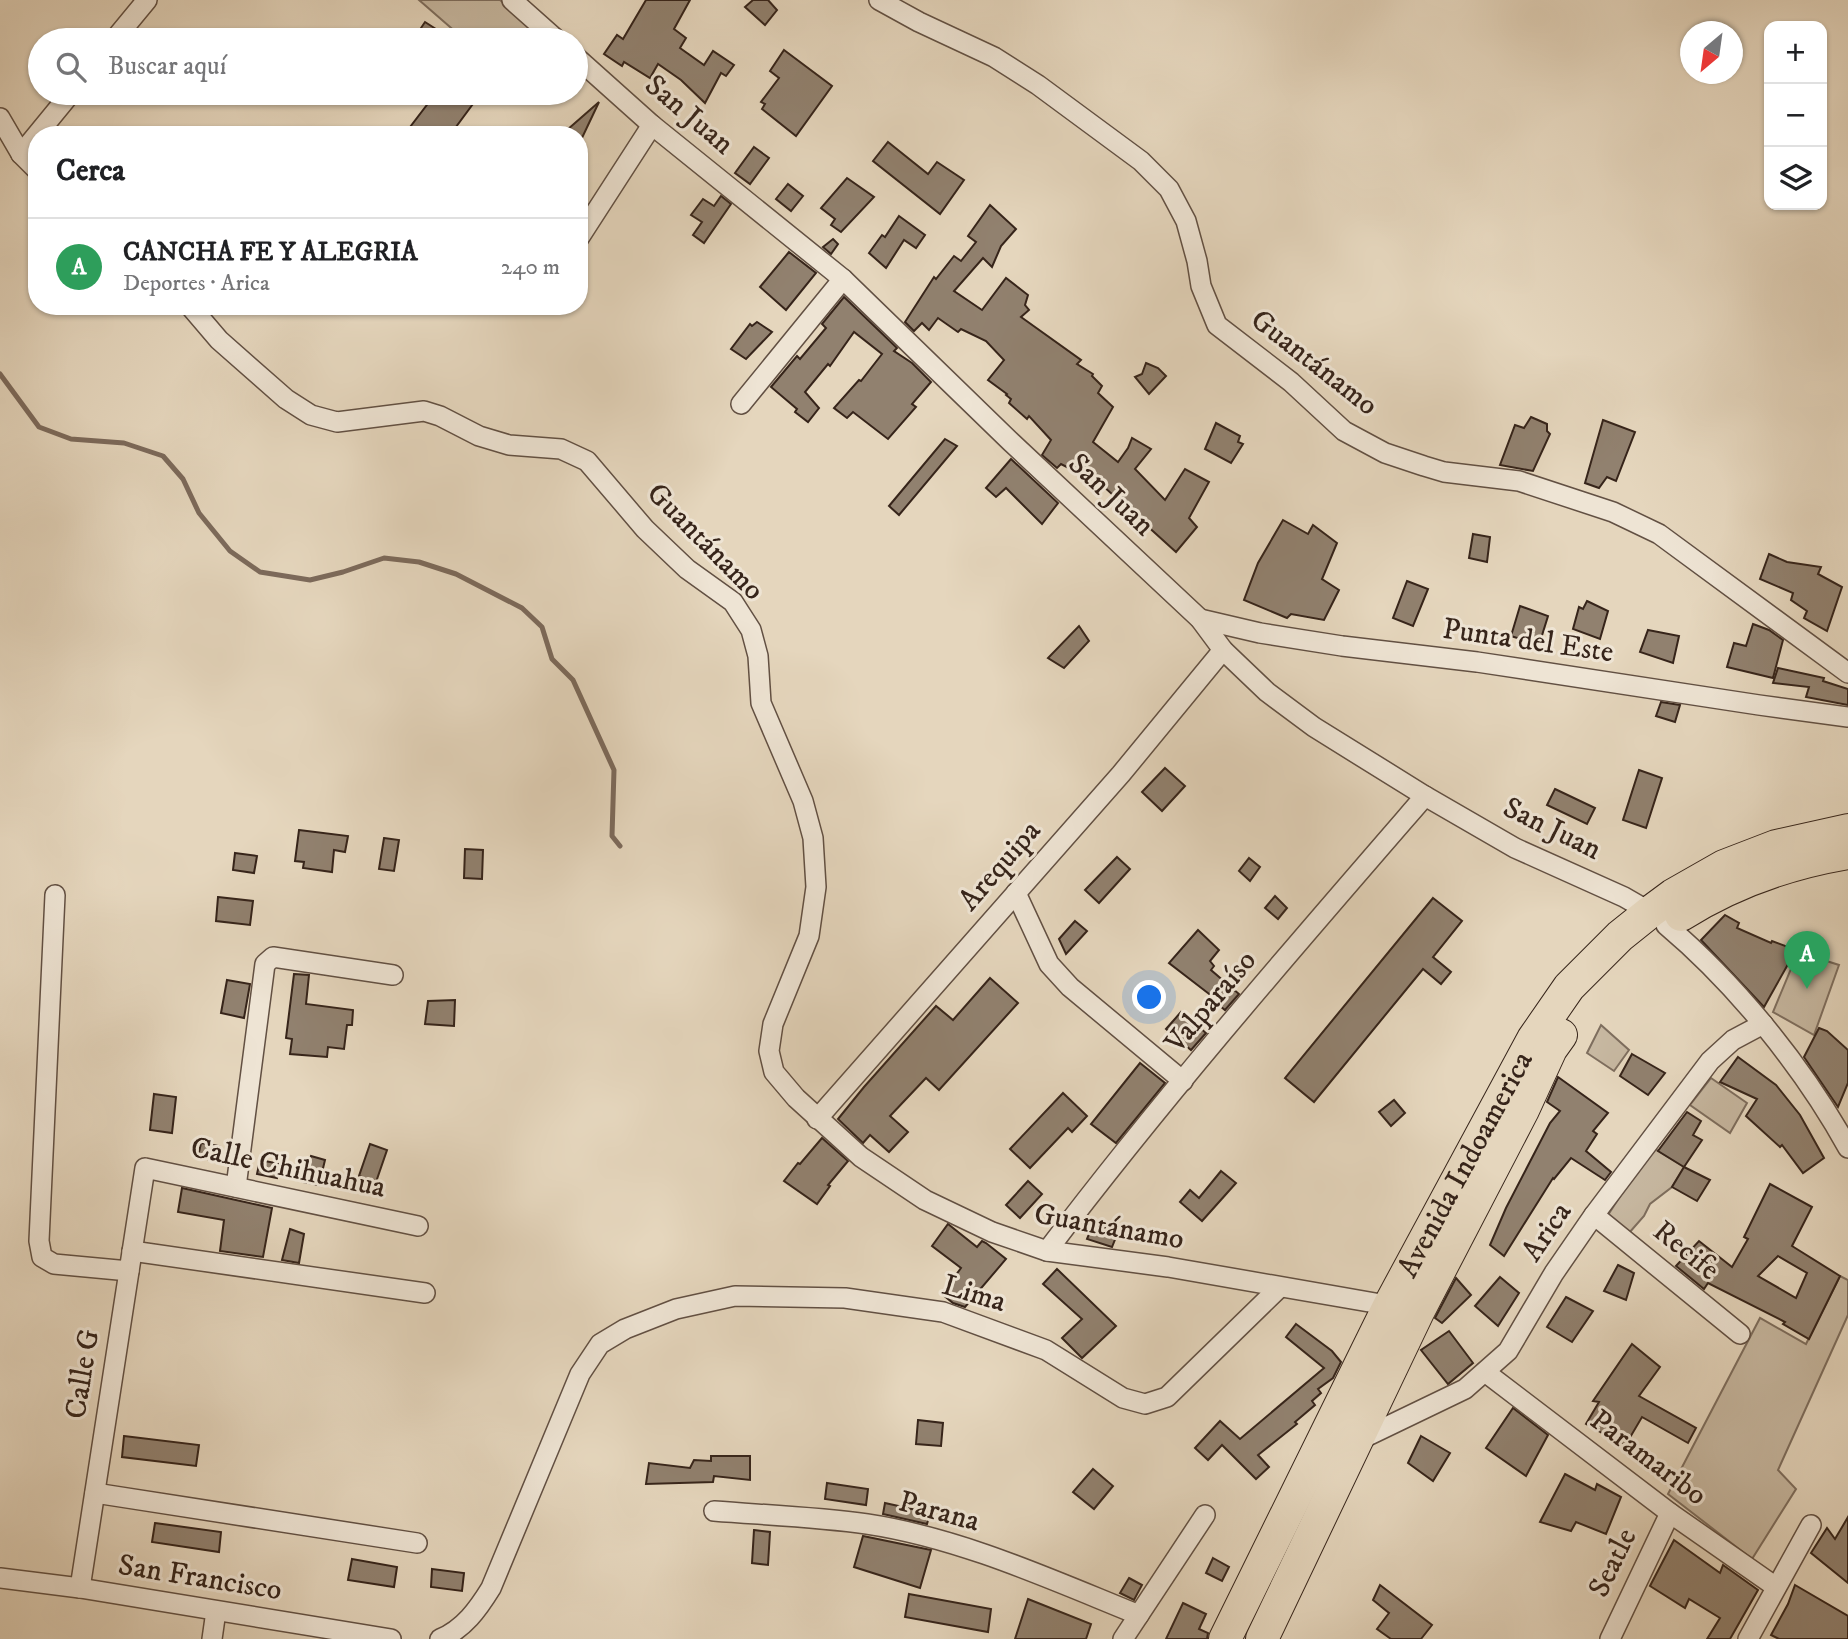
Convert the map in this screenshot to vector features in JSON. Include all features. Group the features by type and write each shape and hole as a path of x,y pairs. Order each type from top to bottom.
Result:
{"main road":[{"name":"Avenida Indoamerica","path":"1658,918 1673,895 1724,866 1776,846 1848,830"},
{"name":"Avenida Indoamerica","path":"1225,1639 1404,1309 1533,1038 1569,987 1620,936 1760,874 1848,853"},
{"name":"Avenida Indoamerica","path":"1262,1639 1357,1441 1404,1309"}],"street":[{"path":"124,28 147,0"},
{"name":"Guantánamo","path":"879,0 993,57 1038,85 1141,160 1169,189 1186,221 1201,286 1217,325 1291,382 1344,431 1385,453 1424,466 1444,472 1519,481 1614,512 1659,534 1848,673"},
{"path":"517,1 545,28"},
{"name":"San Juan","path":"588,68 652,125 843,279 1011,442 1200,619 1223,650 1268,692 1314,727 1425,796 1515,848 1624,897 1658,918 1689,945 1763,1024 1828,1113 1848,1148"},
{"path":"44,126 61,105"},
{"path":"0,118 28,161"},
{"path":"588,224 652,125"},
{"path":"21,154 28,145"},
{"path":"741,404 843,279"},
{"name":"Guantánamo","path":"198,315 219,340 286,399 311,415 337,422 425,411 479,436 509,445 561,450 587,461 645,529 687,569 733,602 751,630 758,656 761,703 803,801 813,838 816,887 809,936 773,1024 769,1051 774,1072 817,1119 862,1157 925,1200 992,1232 1047,1251 1168,1267 1404,1309"},
{"name":"Punta del Este","path":"1200,619 1260,633 1342,646 1478,662 1848,717"},
{"name":"Arequipa","path":"817,1119 1121,774 1223,650"},
{"name":"Valparaíso","path":"1047,1251 1100,1181 1183,1081 1425,796"},
{"path":"1016,893 1049,964 1070,987 1183,1081"},
{"path":"55,895 40,1249 42,1257 54,1264 129,1271"},
{"path":"236,1188 265,964 272,957 393,975"},
{"name":"Arica","path":"1357,1441 1465,1389 1508,1351 1554,1273 1594,1215 1710,1061 1733,1040 1763,1024"},
{"name":"Calle G","path":"80,1588 145,1168"},
{"name":"Calle Chihuahua","path":"145,1168 418,1226"},
{"name":"Recife","path":"1594,1215 1740,1334"},
{"path":"132,1251 425,1293"},
{"name":"Lima","path":"440,1639 450,1635 474,1614 491,1588 580,1374 600,1344 625,1329 676,1309 735,1296 845,1298 943,1312 1046,1350 1123,1398 1145,1404 1167,1397 1279,1288"},
{"name":"Paramaribo","path":"1485,1372 1670,1513 1776,1587"},
{"path":"95,1493 417,1543"},
{"name":"Parana","path":"714,1511 868,1524 938,1540 1032,1572 1139,1615"},
{"name":"Seatle","path":"1610,1639 1670,1513"},
{"path":"1123,1639 1205,1515"},
{"path":"1748,1639 1811,1525"},
{"name":"San Francisco","path":"0,1578 80,1588 391,1639"},
{"path":"212,1639 216,1611"}],"shaded area":[{"path":"419,0 500,0 534,28 451,28"},
{"path":"1798,952 1839,965 1814,1035 1773,1012"},
{"path":"1601,1025 1629,1050 1614,1071 1587,1053"},
{"path":"1711,1078 1747,1103 1730,1133 1690,1105"},
{"path":"1652,1147 1684,1167 1672,1187 1650,1204 1644,1216 1629,1233 1608,1215"},
{"path":"1840,1276 1848,1280 1848,1315 1778,1470 1796,1489 1752,1559 1668,1494 1760,1318 1806,1344"}],"building":[{"path":"646,0 690,0 674,29 686,38 680,48 704,65 713,51 734,65 726,76 721,73 705,103 681,80 658,64 650,78 624,62 622,66 604,54 617,35 623,39"},
{"path":"753,0 768,0 777,10 765,25 745,7"},
{"path":"425,22 434,28 421,28"},
{"path":"784,50 832,86 796,136 762,109 765,104 761,102 779,78 770,71"},
{"path":"599,102 588,126 572,126"},
{"path":"427,105 472,105 457,126 411,126"},
{"path":"888,142 928,174 937,162 964,180 940,214 873,161"},
{"path":"754,147 769,158 750,184 735,173"},
{"path":"847,178 874,197 841,232 831,225 835,219 821,208"},
{"path":"788,184 803,196 791,211 776,199"},
{"path":"721,196 731,204 704,243 693,235 702,222 691,215 703,199 714,206"},
{"path":"990,205 1016,229 1001,246 992,267 983,258 954,291 982,310 1006,278 1028,295 1025,305 1029,310 1021,317 1081,360 1077,364 1093,374 1102,386 1098,393 1113,407 1093,442 1118,462 1132,438 1151,449 1135,469 1165,500 1185,469 1209,482 1189,518 1197,527 1176,552 1102,485 1061,464 1057,468 1042,455 1051,440 1029,416 1027,419 1009,403 1011,399 1007,394 988,380 1004,360 986,341 961,329 958,332 938,318 929,330 922,323 914,331 905,322 934,277 936,279 954,256 961,261 976,242 968,236"},
{"path":"899,216 925,235 916,248 904,240 886,268 869,253 882,235 885,237"},
{"path":"833,239 838,244 831,254 823,247"},
{"path":"789,252 816,273 786,310 760,287"},
{"path":"844,297 897,348 894,351 912,363 931,382 912,404 916,407 888,439 853,412 847,418 834,408 859,380 861,381 882,354 854,332 830,366 828,364 805,392 819,408 808,422 771,387 797,356 800,359 826,328 822,324"},
{"path":"757,322 772,332 746,359 731,349 750,324 752,326"},
{"path":"1146,363 1158,368 1166,376 1149,394 1135,377 1142,374"},
{"path":"1531,417 1547,424 1550,434 1533,471 1500,465 1515,425 1524,428"},
{"path":"1603,420 1635,432 1616,481 1607,477 1599,488 1585,483"},
{"path":"1216,423 1240,436 1238,442 1243,444 1231,463 1205,449"},
{"path":"945,439 957,446 899,515 889,506"},
{"path":"1011,459 1058,503 1042,524 1006,488 996,497 986,488"},
{"path":"1283,520 1308,534 1313,525 1337,543 1322,579 1339,590 1324,620 1291,614 1287,618 1244,600 1258,563"},
{"path":"1473,534 1490,537 1487,562 1469,558"},
{"path":"1769,554 1787,562 1821,567 1818,574 1842,587 1827,631 1804,618 1807,611 1791,600 1793,593 1760,579"},
{"path":"1407,581 1428,589 1413,626 1393,618"},
{"path":"1587,601 1608,611 1600,639 1573,629 1579,607 1583,609"},
{"path":"1520,606 1548,616 1539,645 1511,636"},
{"path":"1753,624 1769,630 1783,640 1773,678 1727,667 1734,643 1746,646"},
{"path":"1079,626 1089,641 1064,668 1048,658"},
{"path":"1648,630 1679,636 1673,663 1640,652"},
{"path":"1778,668 1824,678 1823,681 1848,689 1848,705 1806,697 1809,687 1773,683"},
{"path":"1661,702 1680,705 1675,722 1656,716"},
{"path":"1165,768 1185,786 1162,811 1142,792"},
{"path":"1639,770 1662,778 1646,828 1623,820"},
{"path":"1555,789 1595,808 1587,824 1547,805"},
{"path":"299,830 348,836 345,852 334,850 332,872 303,868 304,862 295,861"},
{"path":"384,838 399,840 394,871 379,869"},
{"path":"465,849 483,850 482,879 464,878"},
{"path":"235,853 257,856 254,873 233,870"},
{"path":"1117,857 1130,869 1099,903 1085,890"},
{"path":"1249,858 1260,867 1250,881 1239,871"},
{"path":"1275,896 1287,908 1278,919 1265,908"},
{"path":"218,897 253,901 250,925 216,921"},
{"path":"1433,898 1462,921 1433,957 1451,972 1441,984 1423,969 1314,1102 1285,1078"},
{"path":"1725,915 1739,923 1737,928 1771,943 1772,941 1796,950 1764,1007 1701,940"},
{"path":"1075,921 1087,931 1066,954 1059,939"},
{"path":"1198,930 1219,950 1210,961 1214,966 1211,970 1239,994 1225,1010 1215,1002 1217,1000 1169,963"},
{"path":"294,974 309,975 306,1004 353,1010 352,1025 347,1025 344,1049 328,1047 327,1057 290,1054 292,1039 286,1038"},
{"path":"990,978 1018,1003 939,1090 926,1078 890,1116 908,1132 889,1152 870,1135 863,1143 838,1119 936,1006 953,1020"},
{"path":"227,980 250,984 244,1018 221,1013"},
{"path":"455,1000 454,1026 425,1024 428,1001"},
{"path":"1181,1012 1206,1033 1191,1050 1166,1029"},
{"path":"1819,1028 1827,1031 1848,1050 1848,1083 1838,1107 1804,1057"},
{"path":"1632,1054 1665,1073 1648,1095 1620,1076"},
{"path":"1738,1057 1776,1085 1800,1115 1824,1158 1803,1173 1782,1145 1780,1147 1746,1116 1757,1099 1720,1082"},
{"path":"1140,1063 1165,1083 1116,1143 1091,1124"},
{"path":"1558,1077 1608,1113 1593,1131 1597,1134 1586,1151 1611,1172 1605,1180 1571,1158 1553,1178 1504,1256 1490,1245 1550,1123 1560,1111 1547,1102"},
{"path":"1063,1093 1087,1116 1072,1132 1068,1128 1030,1168 1010,1149"},
{"path":"154,1094 176,1097 172,1133 150,1130"},
{"path":"1394,1100 1405,1113 1391,1126 1379,1112"},
{"path":"1687,1112 1701,1121 1693,1135 1702,1140 1684,1167 1658,1151"},
{"path":"822,1138 848,1161 828,1185 830,1186 817,1204 784,1181"},
{"path":"201,1143 219,1146 216,1161 198,1157"},
{"path":"370,1144 387,1150 376,1182 359,1176"},
{"path":"311,1156 325,1160 319,1185 303,1182"},
{"path":"260,1160 280,1164 277,1178 257,1174"},
{"path":"1684,1167 1710,1180 1697,1201 1672,1187"},
{"path":"1221,1171 1236,1183 1202,1221 1180,1202 1190,1190 1199,1198"},
{"path":"1028,1181 1042,1194 1020,1218 1006,1205"},
{"path":"1770,1184 1812,1207 1792,1246 1840,1276 1809,1339 1783,1324 1785,1322 1708,1283 1704,1289 1676,1266 1699,1241 1732,1267 1748,1239 1744,1237","holes":["1778,1256 1807,1273 1796,1298 1758,1276"]},
{"path":"182,1188 272,1208 263,1257 220,1251 224,1220 178,1212"},
{"path":"1094,1222 1118,1232 1112,1247 1087,1239"},
{"path":"948,1224 977,1247 982,1241 1006,1259 965,1307 953,1303 942,1294 961,1268 932,1246"},
{"path":"290,1229 304,1234 299,1263 282,1260"},
{"path":"1618,1265 1634,1273 1626,1300 1604,1291"},
{"path":"1057,1269 1116,1326 1082,1358 1062,1338 1082,1319 1043,1284"},
{"path":"1500,1277 1519,1293 1498,1326 1475,1306"},
{"path":"1456,1278 1471,1295 1442,1323 1435,1318"},
{"path":"1566,1297 1593,1311 1572,1342 1547,1327"},
{"path":"1296,1324 1332,1351 1341,1362 1333,1378 1318,1389 1321,1393 1312,1401 1315,1405 1295,1422 1297,1424 1258,1455 1269,1467 1256,1479 1222,1445 1208,1460 1195,1448 1220,1421 1240,1439 1324,1368 1286,1337"},
{"path":"1449,1331 1473,1363 1448,1384 1421,1350"},
{"path":"1632,1344 1660,1367 1639,1396 1696,1428 1688,1443 1642,1417 1625,1446 1586,1424 1599,1402 1593,1401"},
{"path":"1513,1408 1548,1435 1526,1476 1486,1448"},
{"path":"918,1420 943,1423 941,1446 916,1444"},
{"path":"124,1436 199,1445 196,1466 122,1457"},
{"path":"1421,1436 1450,1453 1433,1481 1408,1463"},
{"path":"711,1456 750,1456 750,1480 714,1476 713,1482 646,1484 649,1463 690,1468 694,1460 711,1461"},
{"path":"1093,1469 1113,1486 1094,1509 1073,1492"},
{"path":"1565,1474 1595,1490 1597,1484 1621,1497 1606,1534 1576,1522 1571,1531 1540,1522"},
{"path":"827,1483 868,1489 866,1505 825,1499"},
{"path":"885,1503 930,1513 927,1524 883,1514"},
{"path":"1848,1517 1848,1583 1811,1553 1827,1528 1835,1539"},
{"path":"155,1523 221,1532 219,1552 152,1542"},
{"path":"754,1530 770,1532 768,1565 752,1563"},
{"path":"863,1536 931,1550 920,1588 854,1567"},
{"path":"1674,1540 1720,1573 1723,1565 1758,1590 1730,1639 1707,1639 1720,1618 1689,1599 1685,1608 1650,1586"},
{"path":"1213,1558 1229,1567 1222,1581 1206,1573"},
{"path":"352,1559 397,1567 394,1587 348,1580"},
{"path":"432,1569 464,1573 462,1591 431,1587"},
{"path":"1129,1578 1142,1585 1134,1600 1120,1593"},
{"path":"1380,1585 1432,1625 1421,1639 1391,1639 1377,1629 1389,1613 1373,1600"},
{"path":"1795,1585 1848,1616 1848,1639 1779,1639 1771,1635"},
{"path":"909,1594 991,1609 988,1632 905,1617"},
{"path":"1028,1599 1091,1624 1086,1639 1015,1639"},
{"path":"1183,1603 1206,1614 1199,1629 1208,1633 1207,1639 1166,1639"}],"waterway":[{"path":"0,374 39,427 71,439 124,443 163,456 183,479 199,513 230,551 260,572 310,580 384,558 419,562 456,574 522,608 542,627 552,659 573,680 614,770 612,836 620,846"}],"place":[{"name":"CANCHA FE Y ALEGRIA","path":"1807,989"}]}
